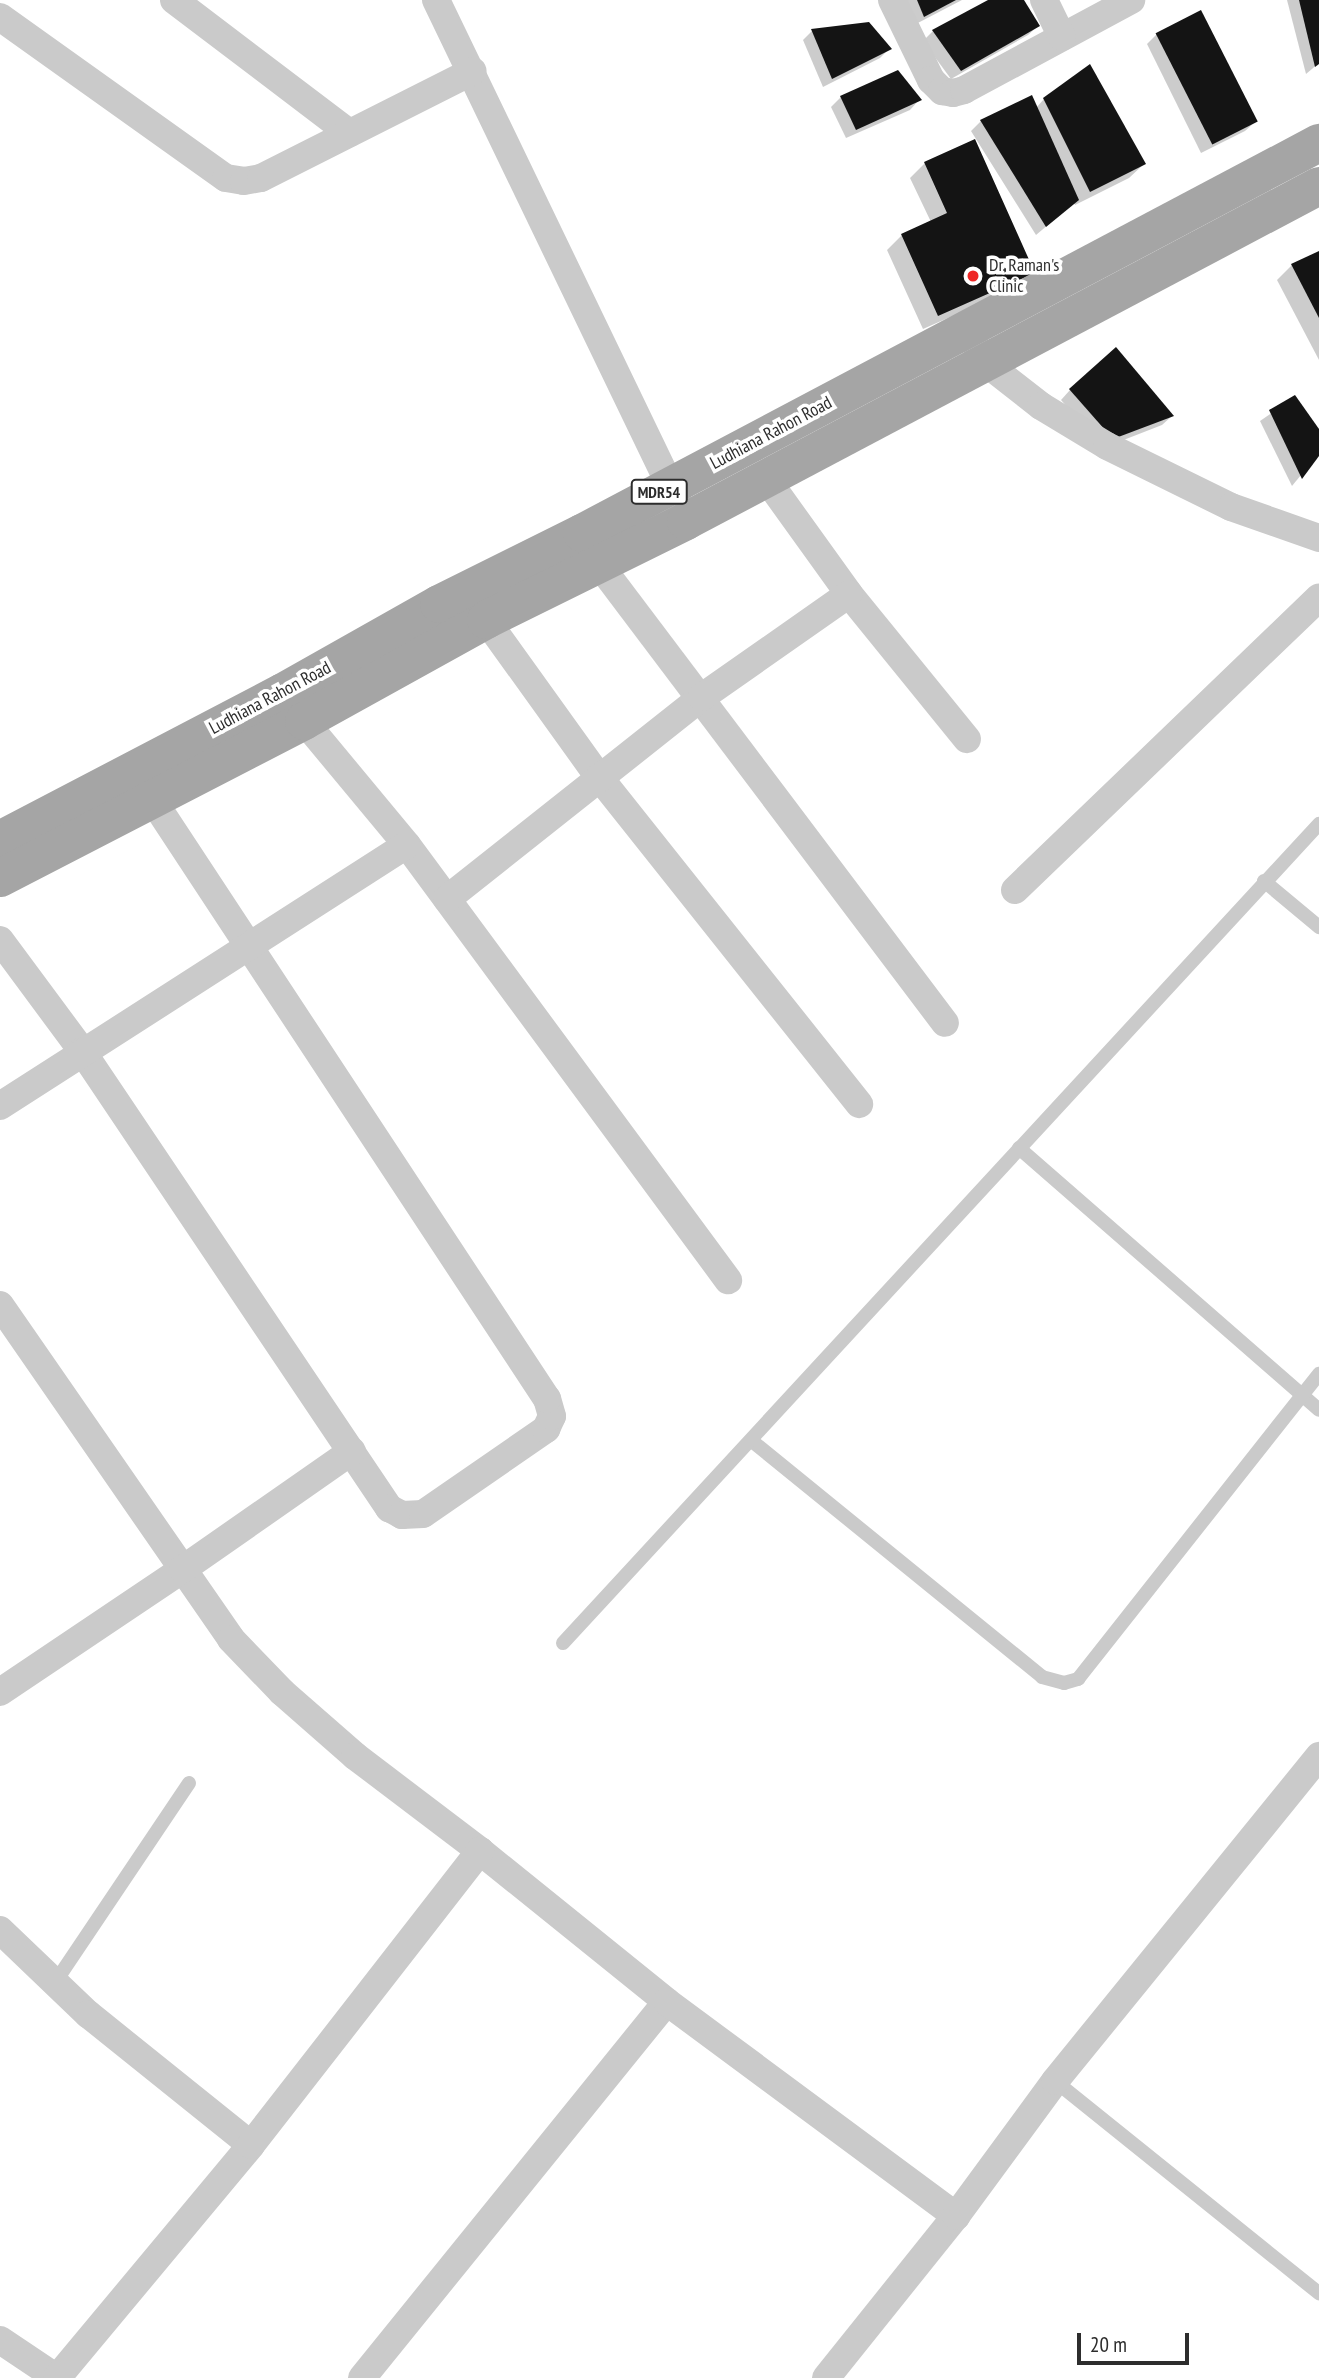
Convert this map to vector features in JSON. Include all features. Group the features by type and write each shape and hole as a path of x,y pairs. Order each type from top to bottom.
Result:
{"main road":[{"name":"Ludhiana Rahon Road","path":"0,840 271,698 439,604 670,486 1319,143"},
{"name":"Ludhiana Rahon Road","path":"0,878 304,721 486,620 686,521 1319,186"}],"street":[{"path":"174,0 349,133"},
{"path":"436,0 686,521"},
{"path":"892,0 930,80 942,91 964,90 1130,0"},
{"path":"1044,0 1062,37"},
{"path":"0,17 226,178 244,181 261,178 472,71"},
{"path":"965,329 986,363 1041,406 1107,446 1231,507 1319,538"},
{"path":"765,477 849,594 967,739"},
{"path":"598,563 702,697 945,1023"},
{"path":"447,899 702,697 849,594"},
{"path":"1015,890 1319,597"},
{"path":"486,620 599,776 859,1104"},
{"path":"304,721 407,845 728,1280"},
{"path":"0,940 82,1051 389,1508 402,1515 415,1516 546,1429 552,1416 547,1399 250,944 152,799"},
{"path":"0,1106 407,845"},
{"path":"0,1305 231,1639 282,1692 355,1755 480,1851 667,2002 956,2216"},
{"path":"0,1692 352,1451"},
{"path":"826,2378 956,2216 1055,2081 1319,1756"},
{"path":"0,2340 57,2378 251,2145 480,1851"},
{"path":"0,1930 54,1984 251,2145"},
{"path":"362,2378 667,2002"}],"lane":[{"path":"563,1643 1319,824"},
{"path":"1264,881 1319,927"},
{"path":"1019,1148 1319,1410"},
{"path":"752,1441 1042,1677 1064,1683 1078,1679 1319,1374"},
{"path":"54,1984 189,1783"},
{"path":"1055,2081 1319,2293"}],"building":[{"path":"917,0 956,0 924,17"},
{"path":"988,0 1024,0 1040,26 961,71 932,30"},
{"path":"1299,0 1319,0 1319,64 1315,67"},
{"path":"1201,10 1258,121 1212,145 1156,33"},
{"path":"869,22 892,49 832,79 811,29"},
{"path":"1090,64 1146,164 1090,192 1043,98"},
{"path":"898,70 922,100 856,130 840,96"},
{"path":"1032,95 1079,200 1046,227 980,120"},
{"path":"975,139 1035,273 938,316 901,234 947,213 924,162"},
{"path":"1319,251 1319,318 1291,264"},
{"path":"1116,347 1174,416 1113,439 1069,389"},
{"path":"1295,395 1319,429 1319,456 1302,479 1269,410"}],"place":[{"name":"Dr. Raman's Clinic","path":"973,276"}]}
